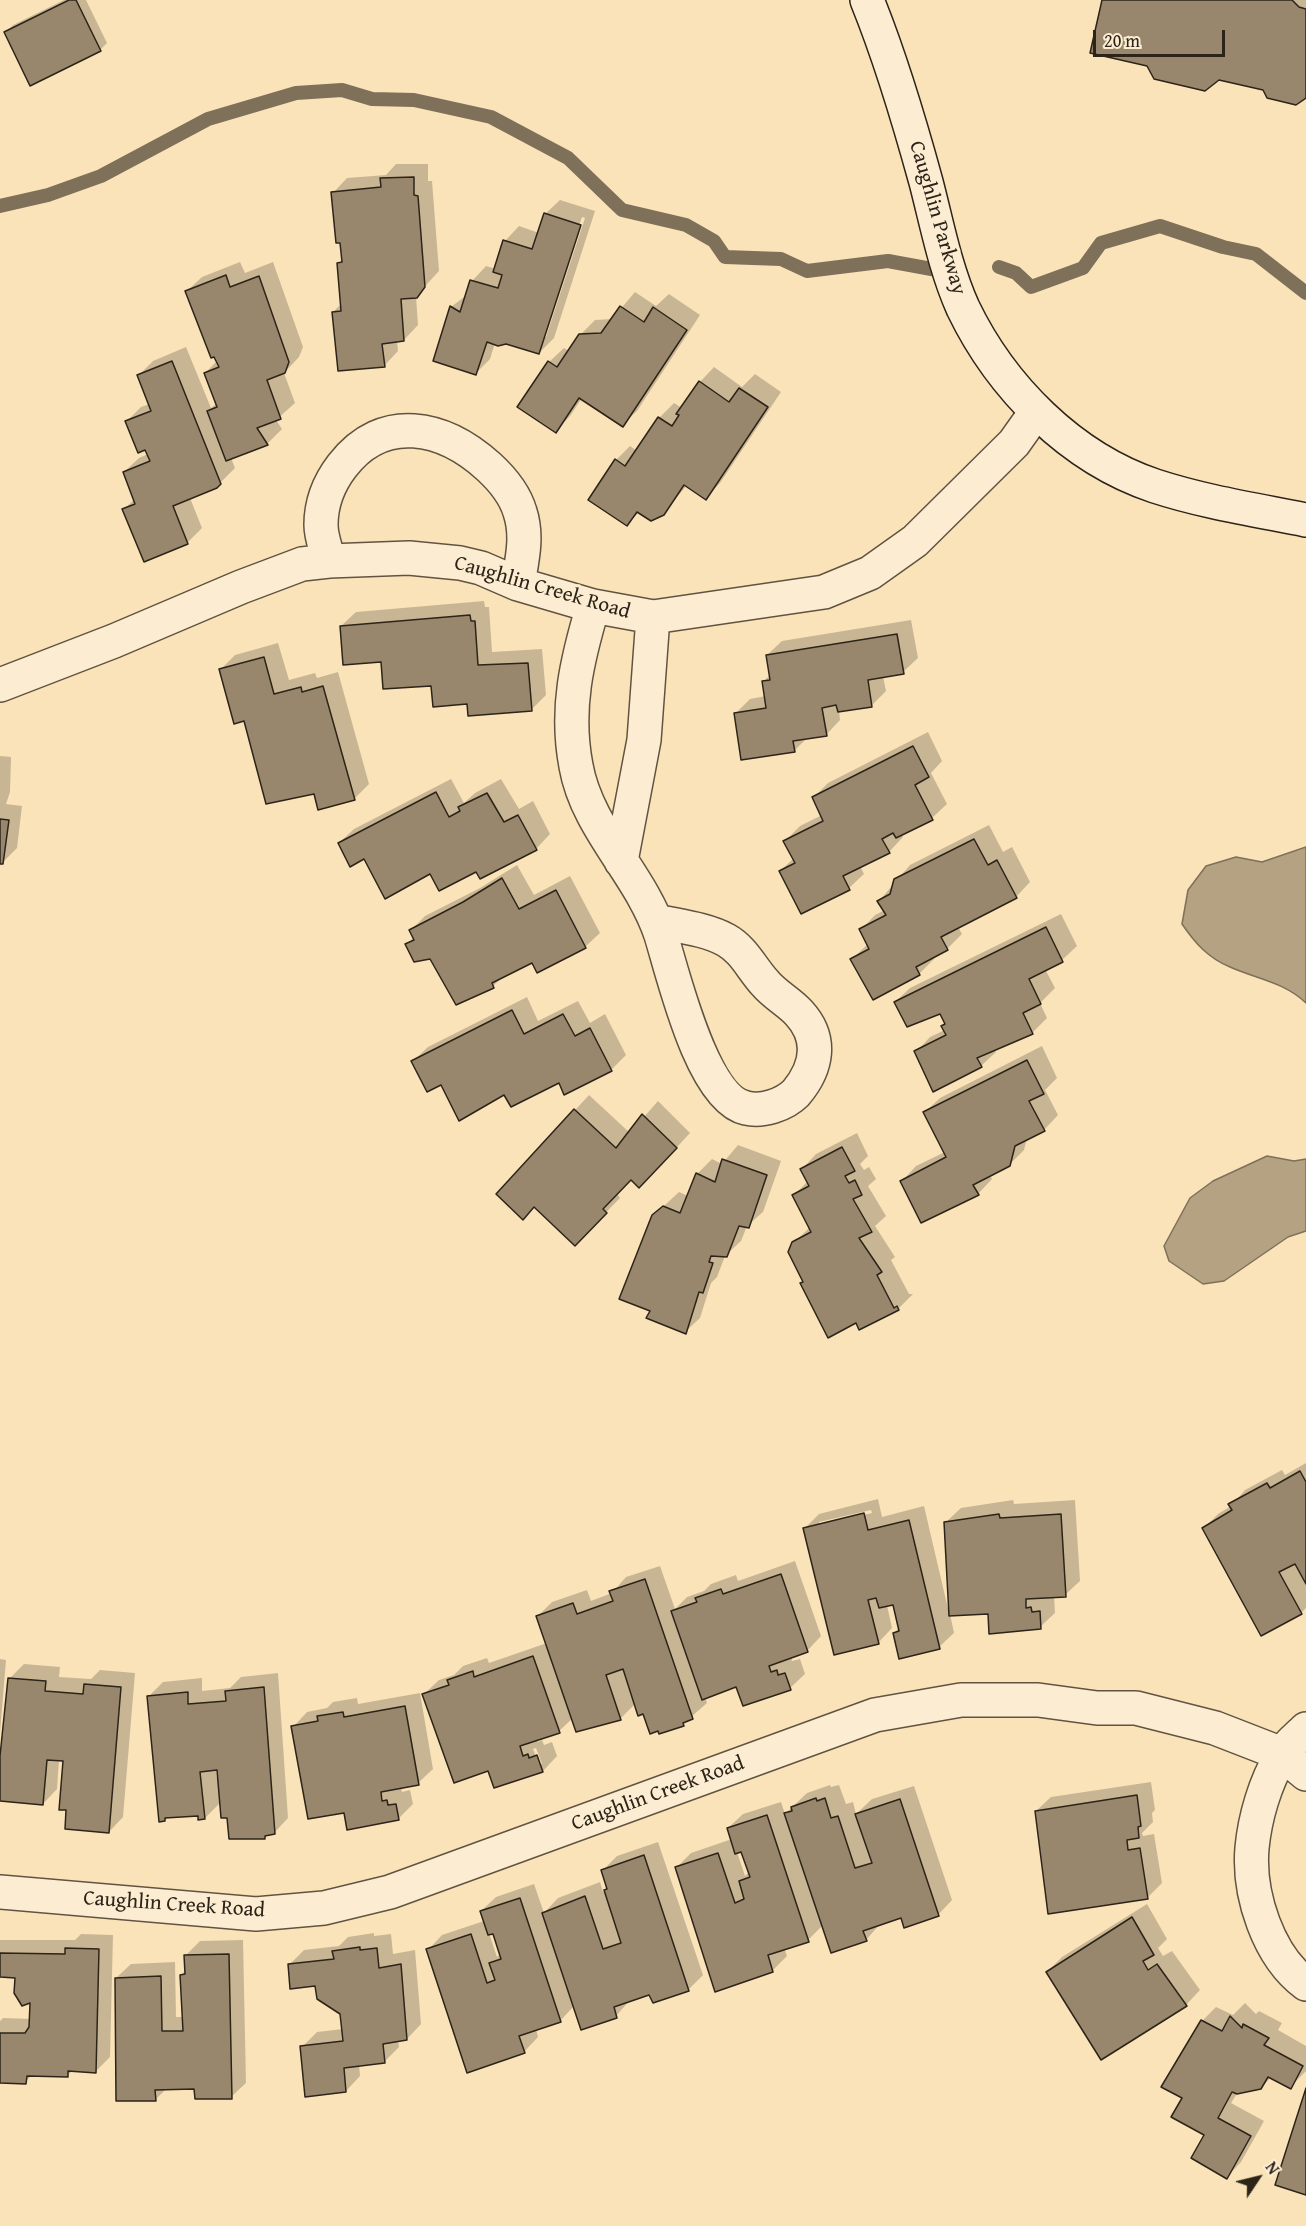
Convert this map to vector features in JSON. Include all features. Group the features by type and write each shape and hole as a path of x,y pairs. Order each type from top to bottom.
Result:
{"street":[{"name":"Caughlin Parkway","path":"867,0 905,106 950,275 964,308 987,348 1036,412 1063,436 1094,457 1154,486 1306,520"},
{"name":"Caughlin Creek Road","path":"0,686 114,641 241,586 302,564 357,558 436,560 481,568 518,584 593,606 653,617 824,592 870,573 915,541 1014,443 1036,412"},
{"path":"329,561 321,520 325,496 335,475 351,454 376,435 416,431 448,439 476,455 510,491 520,511 525,536 518,584"},
{"path":"593,606 573,681 570,726 580,787 598,824 656,921 707,1072 731,1102 745,1108 771,1107 792,1096 812,1071 816,1055 815,1041 807,1023 798,1011 771,990 750,962 726,940 656,921"},
{"path":"621,861 644,740 653,617"},
{"name":"Caughlin Creek Road","path":"0,1892 256,1914 324,1908 390,1892 875,1715 961,1701 1038,1700 1097,1708 1136,1708 1215,1728 1294,1764"},
{"path":"1306,1729 1294,1764 1261,1800 1252,1848 1255,1894 1272,1942 1297,1977 1306,1984"}],"shaded area":[{"path":"1306,847 1306,1003 1289,990 1215,959 1197,944 1182,924 1188,890 1206,866 1236,857 1262,862"},
{"path":"1267,1156 1294,1161 1306,1159 1306,1231 1288,1237 1224,1281 1203,1284 1169,1261 1164,1246 1190,1198 1213,1181"}],"building":[{"path":"69,0 76,0 101,51 30,86 4,32"},
{"path":"1102,0 1292,0 1299,7 1306,9 1306,98 1296,105 1267,98 1263,90 1219,80 1205,91 1154,79 1147,66 1090,53"},
{"path":"414,177 414,195 418,196 425,287 417,298 401,299 404,341 382,344 385,367 338,371 332,312 341,311 337,263 342,262 340,243 336,243 331,192 381,187 380,178"},
{"path":"544,213 581,225 539,354 506,344 498,346 487,342 476,375 433,361 450,306 460,312 470,280 498,288 502,275 493,272 503,240 532,249"},
{"path":"226,275 230,287 259,276 289,362 285,373 267,380 281,419 257,428 268,445 226,461 207,411 217,407 204,373 219,367 214,357 211,358 185,291"},
{"path":"620,306 644,322 653,307 687,330 623,427 579,398 556,433 517,407 548,361 557,367 579,334 601,333"},
{"path":"172,361 221,484 217,488 173,506 188,544 144,562 122,509 135,504 123,472 150,461 145,450 138,453 125,421 151,411 137,375"},
{"path":"699,381 729,402 739,388 768,407 706,500 684,485 664,515 651,521 637,512 627,526 588,500 615,459 625,466 658,417 672,426 679,415 676,414"},
{"path":"470,615 471,621 475,621 478,665 528,663 532,711 468,716 467,704 433,707 431,686 383,689 381,662 343,665 340,626"},
{"path":"897,634 904,674 868,680 872,707 838,712 836,705 822,708 827,736 793,741 795,752 741,760 734,713 766,708 762,681 770,680 766,655"},
{"path":"264,657 274,694 301,687 302,692 323,686 355,800 318,810 314,794 266,804 244,721 234,724 219,669"},
{"path":"913,746 929,777 915,785 933,820 896,838 893,833 882,839 890,853 843,876 850,890 801,914 779,871 795,863 783,841 823,821 812,797"},
{"path":"436,792 449,817 460,811 458,807 487,793 504,822 518,815 537,850 480,879 476,872 439,891 430,874 385,899 364,859 350,867 338,843"},
{"path":"0,819 9,820 3,864 0,864"},
{"path":"974,839 988,865 997,860 1017,898 941,937 948,950 916,967 920,975 873,1000 850,959 869,949 859,929 886,915 877,901 890,894 894,879"},
{"path":"502,878 519,909 556,890 586,948 537,973 532,963 492,983 494,988 456,1005 430,959 414,962 405,944 414,940 409,930 463,902"},
{"path":"1046,927 1063,962 1029,979 1041,1004 1023,1013 1033,1034 977,1058 982,1067 933,1092 914,1051 946,1035 941,1026 945,1024 940,1014 907,1027 894,1002"},
{"path":"512,1010 524,1034 563,1014 575,1036 590,1028 612,1071 564,1095 559,1083 511,1107 504,1095 459,1121 441,1085 427,1092 411,1061"},
{"path":"1027,1060 1044,1094 1029,1101 1045,1131 1015,1146 1010,1166 973,1185 979,1195 921,1223 900,1181 946,1157 923,1112"},
{"path":"574,1109 616,1148 642,1114 677,1148 639,1188 631,1180 603,1209 607,1213 575,1246 534,1207 523,1220 496,1194"},
{"path":"842,1147 855,1171 845,1176 849,1183 855,1180 862,1195 853,1199 872,1232 859,1238 882,1272 877,1275 894,1308 897,1306 899,1310 859,1330 856,1323 828,1338 800,1283 803,1282 788,1252 792,1242 811,1232 792,1195 809,1186 800,1169"},
{"path":"722,1159 767,1175 749,1228 739,1226 727,1257 711,1256 709,1262 713,1263 703,1293 699,1292 686,1334 646,1318 650,1311 619,1299 652,1215 663,1206 680,1213 696,1173 715,1182"},
{"path":"1300,1471 1306,1482 1306,1584 1295,1564 1279,1572 1302,1614 1261,1636 1202,1528 1232,1510 1228,1504 1267,1483 1270,1488"},
{"path":"864,1513 868,1530 909,1520 940,1649 899,1659 893,1633 899,1631 893,1605 879,1608 876,1598 868,1600 879,1644 834,1655 803,1528"},
{"path":"999,1514 1000,1518 1061,1514 1066,1597 1026,1599 1026,1608 1031,1607 1032,1612 1040,1611 1041,1629 989,1634 988,1614 949,1616 944,1522"},
{"path":"781,1574 808,1652 769,1666 771,1672 777,1670 778,1675 785,1673 791,1690 743,1706 736,1687 702,1700 671,1611 697,1602 695,1598 721,1589 723,1594"},
{"path":"645,1579 693,1719 683,1723 684,1726 659,1734 658,1731 650,1734 643,1714 638,1716 623,1669 606,1675 621,1720 576,1732 536,1616 573,1603 577,1614 613,1601 609,1591"},
{"path":"533,1656 560,1733 520,1746 523,1756 528,1754 529,1758 537,1755 543,1772 494,1788 488,1771 454,1783 422,1694 449,1685 447,1680 473,1671 474,1677"},
{"path":"8,1678 46,1681 45,1691 83,1694 84,1684 121,1687 109,1833 65,1829 66,1810 59,1810 63,1761 47,1760 43,1805 0,1801 0,1756"},
{"path":"264,1687 275,1834 265,1836 265,1839 229,1839 227,1818 221,1818 217,1770 200,1772 205,1819 198,1820 198,1816 165,1818 165,1821 159,1822 147,1696 188,1692 188,1704 226,1701 225,1691"},
{"path":"405,1706 419,1785 381,1792 382,1801 387,1800 388,1805 396,1804 399,1820 347,1830 344,1813 308,1819 291,1726 318,1721 317,1716 343,1712 344,1717"},
{"path":"1137,1795 1141,1826 1138,1827 1139,1838 1127,1840 1128,1850 1140,1848 1148,1899 1048,1914 1035,1811"},
{"path":"816,1798 817,1801 825,1798 831,1818 838,1816 855,1868 872,1863 855,1814 900,1799 939,1916 904,1928 901,1918 863,1931 867,1941 831,1953 784,1813 792,1811 791,1807"},
{"path":"767,1815 809,1942 768,1955 773,1972 715,1992 675,1867 718,1853 735,1903 744,1899 739,1881 750,1877 741,1852 735,1854 727,1828"},
{"path":"644,1855 689,1991 653,2003 649,1995 614,2007 617,2018 581,2030 542,1913 585,1896 603,1949 621,1943 604,1890 607,1889 601,1870"},
{"path":"520,1898 561,2022 519,2036 525,2053 467,2073 426,1949 471,1934 487,1983 495,1980 489,1963 501,1959 493,1934 488,1935 480,1911"},
{"path":"1132,1917 1154,1955 1143,1961 1148,1970 1157,1964 1187,2006 1101,2060 1046,1972"},
{"path":"360,1947 360,1950 377,1948 379,1968 401,1964 407,2040 383,2044 385,2063 344,2068 346,2092 305,2097 300,2046 343,2041 340,2014 317,1999 315,1986 290,1989 288,1964 334,1959 332,1951"},
{"path":"65,1948 99,1949 96,2073 68,2071 68,2077 27,2076 26,2084 0,2083 0,2033 25,2033 29,2027 30,2003 22,2006 14,1993 15,1978 0,1977 0,1953 65,1954"},
{"path":"229,1954 232,2099 195,2099 194,2089 155,2090 156,2101 116,2101 115,1978 161,1976 162,2031 183,2031 180,1975 185,1974 184,1955"},
{"path":"1230,2016 1242,2028 1243,2024 1269,2038 1264,2045 1303,2066 1291,2089 1268,2077 1261,2089 1237,2094 1232,2092 1218,2118 1251,2136 1227,2179 1191,2158 1204,2135 1171,2117 1182,2098 1161,2087 1201,2020 1222,2031"},
{"path":"1306,2088 1306,2195 1275,2185"}],"waterway":[{"path":"0,206 48,195 101,176 208,119 296,93 342,90 372,99 414,100 491,117 568,158 622,210 686,225 714,241 725,257 781,259 807,271 888,261 937,270"},
{"path":"999,267 1016,273 1031,287 1083,268 1101,243 1160,226 1223,247 1256,254 1306,293"}]}
